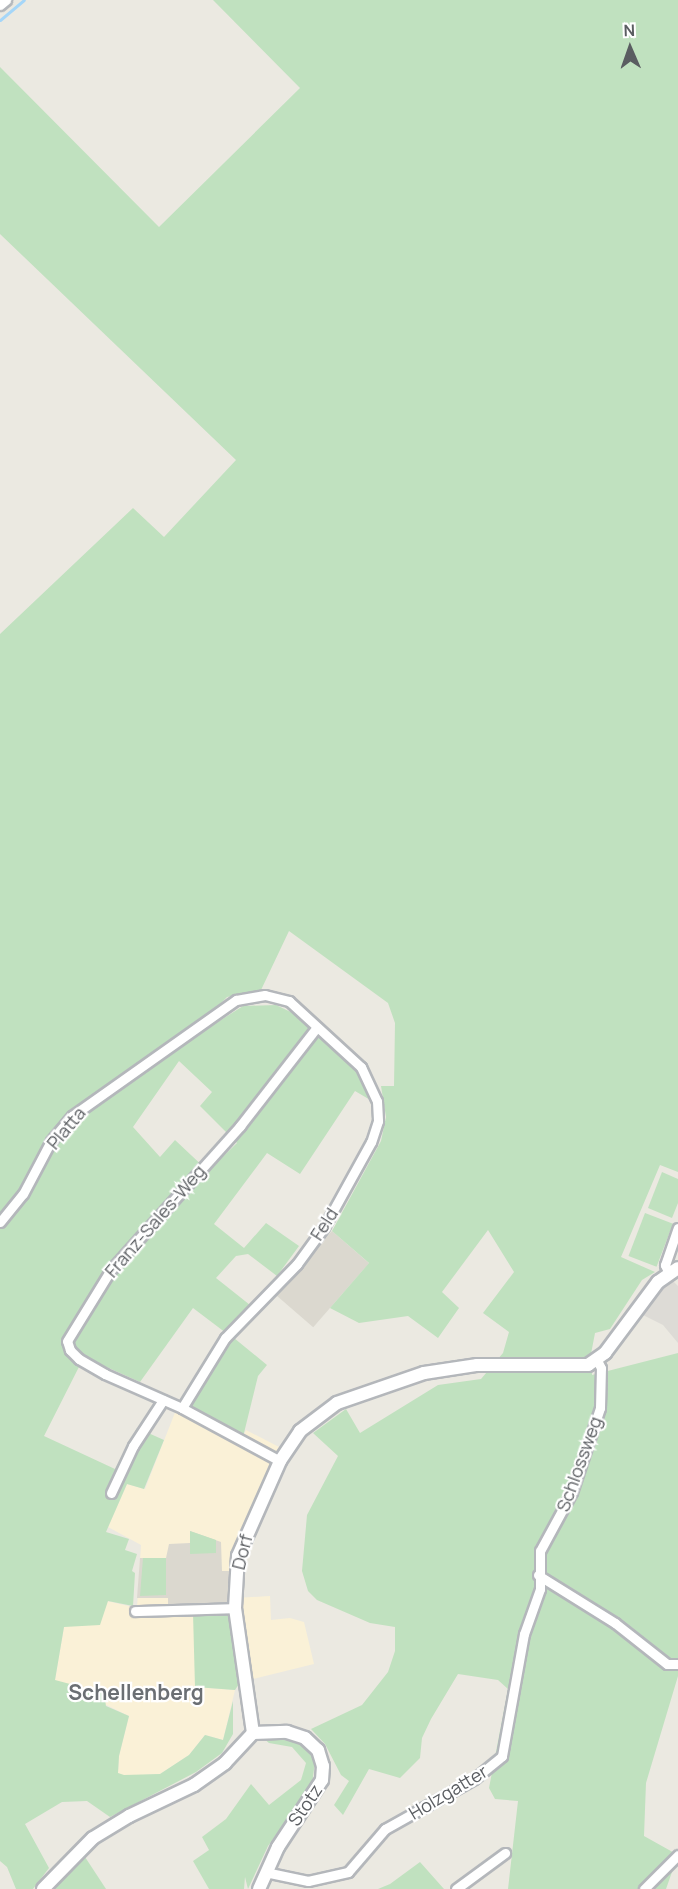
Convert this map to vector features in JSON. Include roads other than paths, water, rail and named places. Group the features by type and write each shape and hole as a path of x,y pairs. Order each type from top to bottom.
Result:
{"street":[{"path":"0,5 6,0"},
{"name":"Feld","path":"155,1055 220,1009 250,997 289,1001 361,1067 372,1085 378,1111 375,1132 324,1227 297,1264 225,1338 182,1408"},
{"name":"Franz-Sales-Weg","path":"279,1461 182,1408 80,1359 70,1350 69,1335 110,1271 240,1126 317,1027"},
{"name":"Platta","path":"0,1222 72,1116 155,1055"},
{"path":"597,1360 674,1271 665,1265 678,1228"},
{"name":"Dorf","path":"253,1733 235,1608 242,1541 279,1461 300,1431 320,1413 375,1387 477,1365 576,1367 597,1360"},
{"name":"Schlossweg","path":"538,1575 540,1551 572,1492 600,1408 601,1368 597,1360"},
{"path":"111,1493 134,1446 163,1400"},
{"path":"538,1575 615,1623 667,1664 678,1664"},
{"name":"Holzgatter","path":"265,1872 308,1881 348,1872 386,1829 496,1763 508,1739 524,1634 540,1589 538,1575"},
{"path":"135,1611 235,1608"},
{"name":"Stotz","path":"253,1733 287,1732 305,1738 318,1750 323,1766 319,1789 285,1834 265,1872 259,1889"},
{"path":"43,1889 93,1838 129,1815 194,1785 225,1762 253,1733"},
{"path":"456,1889 505,1852"},
{"path":"644,1889 678,1855"}],"waterway":[{"path":"0,20 24,0"}],"district":[{"name":"Schellenberg","path":"136,1692"}]}
